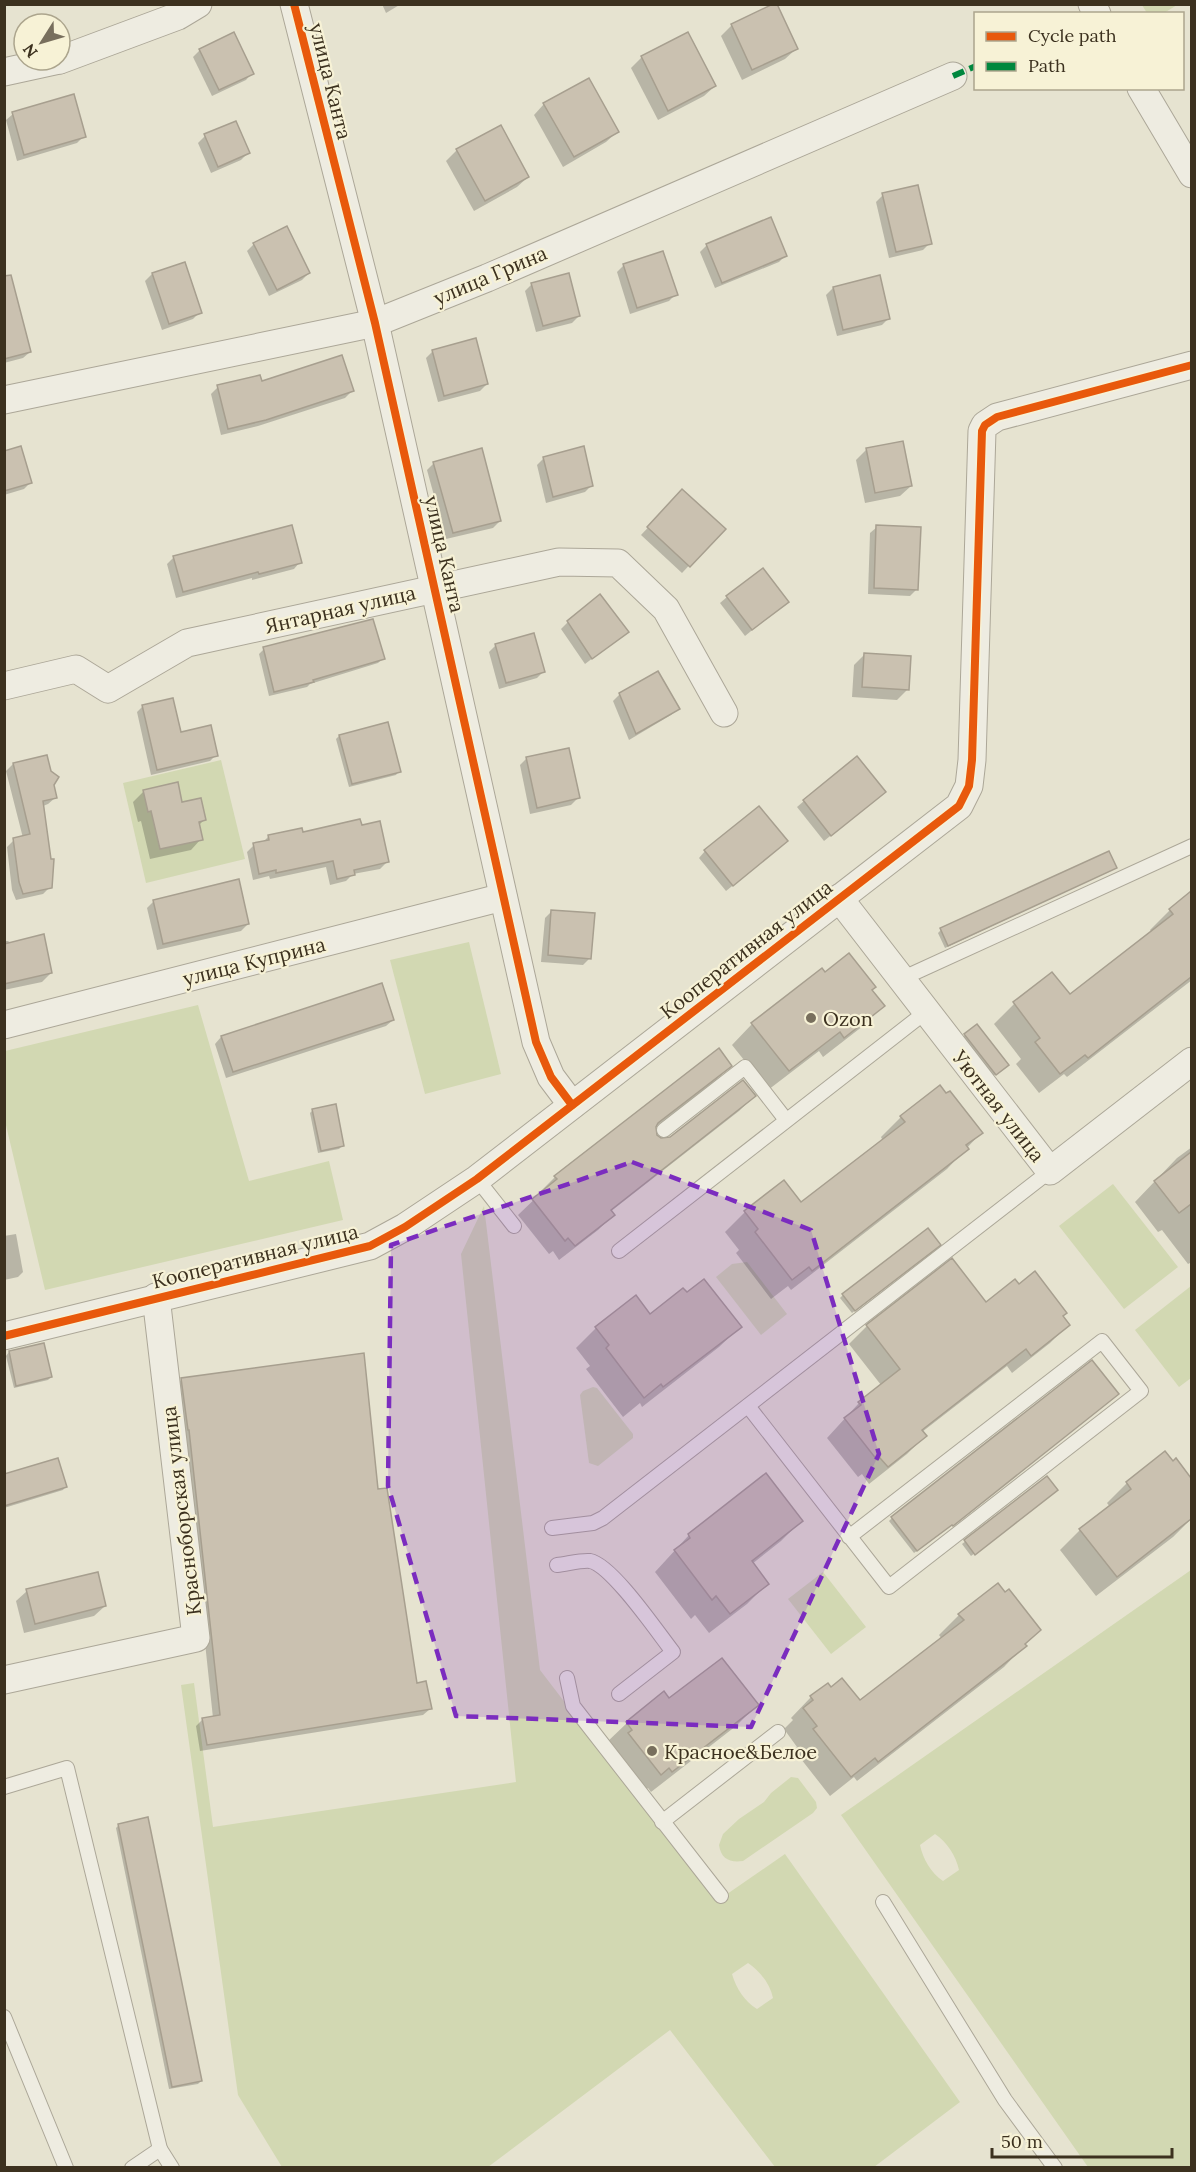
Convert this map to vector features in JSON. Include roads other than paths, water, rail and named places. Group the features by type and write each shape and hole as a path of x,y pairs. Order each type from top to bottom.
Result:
{"street":[{"path":"72,56 178,16 198,4"},
{"name":"улица Канта","path":"294,4 375,323 536,1042 551,1077 572,1105"},
{"name":"улица Грина","path":"4,400 375,323 487,278 953,76"},
{"path":"1142,90 1191,174"},
{"name":"Кооперативная улица","path":"4,1336 370,1246 405,1227 477,1179 959,806 969,786 982,431 985,425 997,417 1191,365"},
{"name":"Янтарная улица","path":"4,686 76,669 108,689 187,643 559,562 618,564 666,609 724,713"},
{"name":"улица Куприна","path":"4,1025 503,897"},
{"name":"Уютная улица","path":"839,898 1050,1171 1191,1061"},
{"name":"Красноборская улица","path":"4,1680 195,1638 156,1297"}],"lane":[{"path":"901,979 1191,846"},
{"path":"619,1251 927,1011"},
{"path":"664,1130 745,1067 786,1120"},
{"path":"552,1528 593,1523 603,1518 1050,1171"},
{"path":"477,1179 514,1226"},
{"path":"748,1406 849,1537 889,1587 1141,1391 1102,1341 849,1537"},
{"path":"557,1565 590,1561 599,1565 614,1577 673,1652 619,1694"},
{"path":"567,1678 573,1706 721,1896"},
{"path":"662,1822 778,1732"},
{"path":"4,1787 67,1768 160,2149 172,2168"},
{"path":"883,1902 1005,2100 1055,2168"},
{"path":"4,2017 66,2168"},
{"path":"132,2168 160,2149"}],"place":[{"name":"Ozon","path":"811,1018"},
{"name":"Красное&Белое","path":"652,1751"}]}
